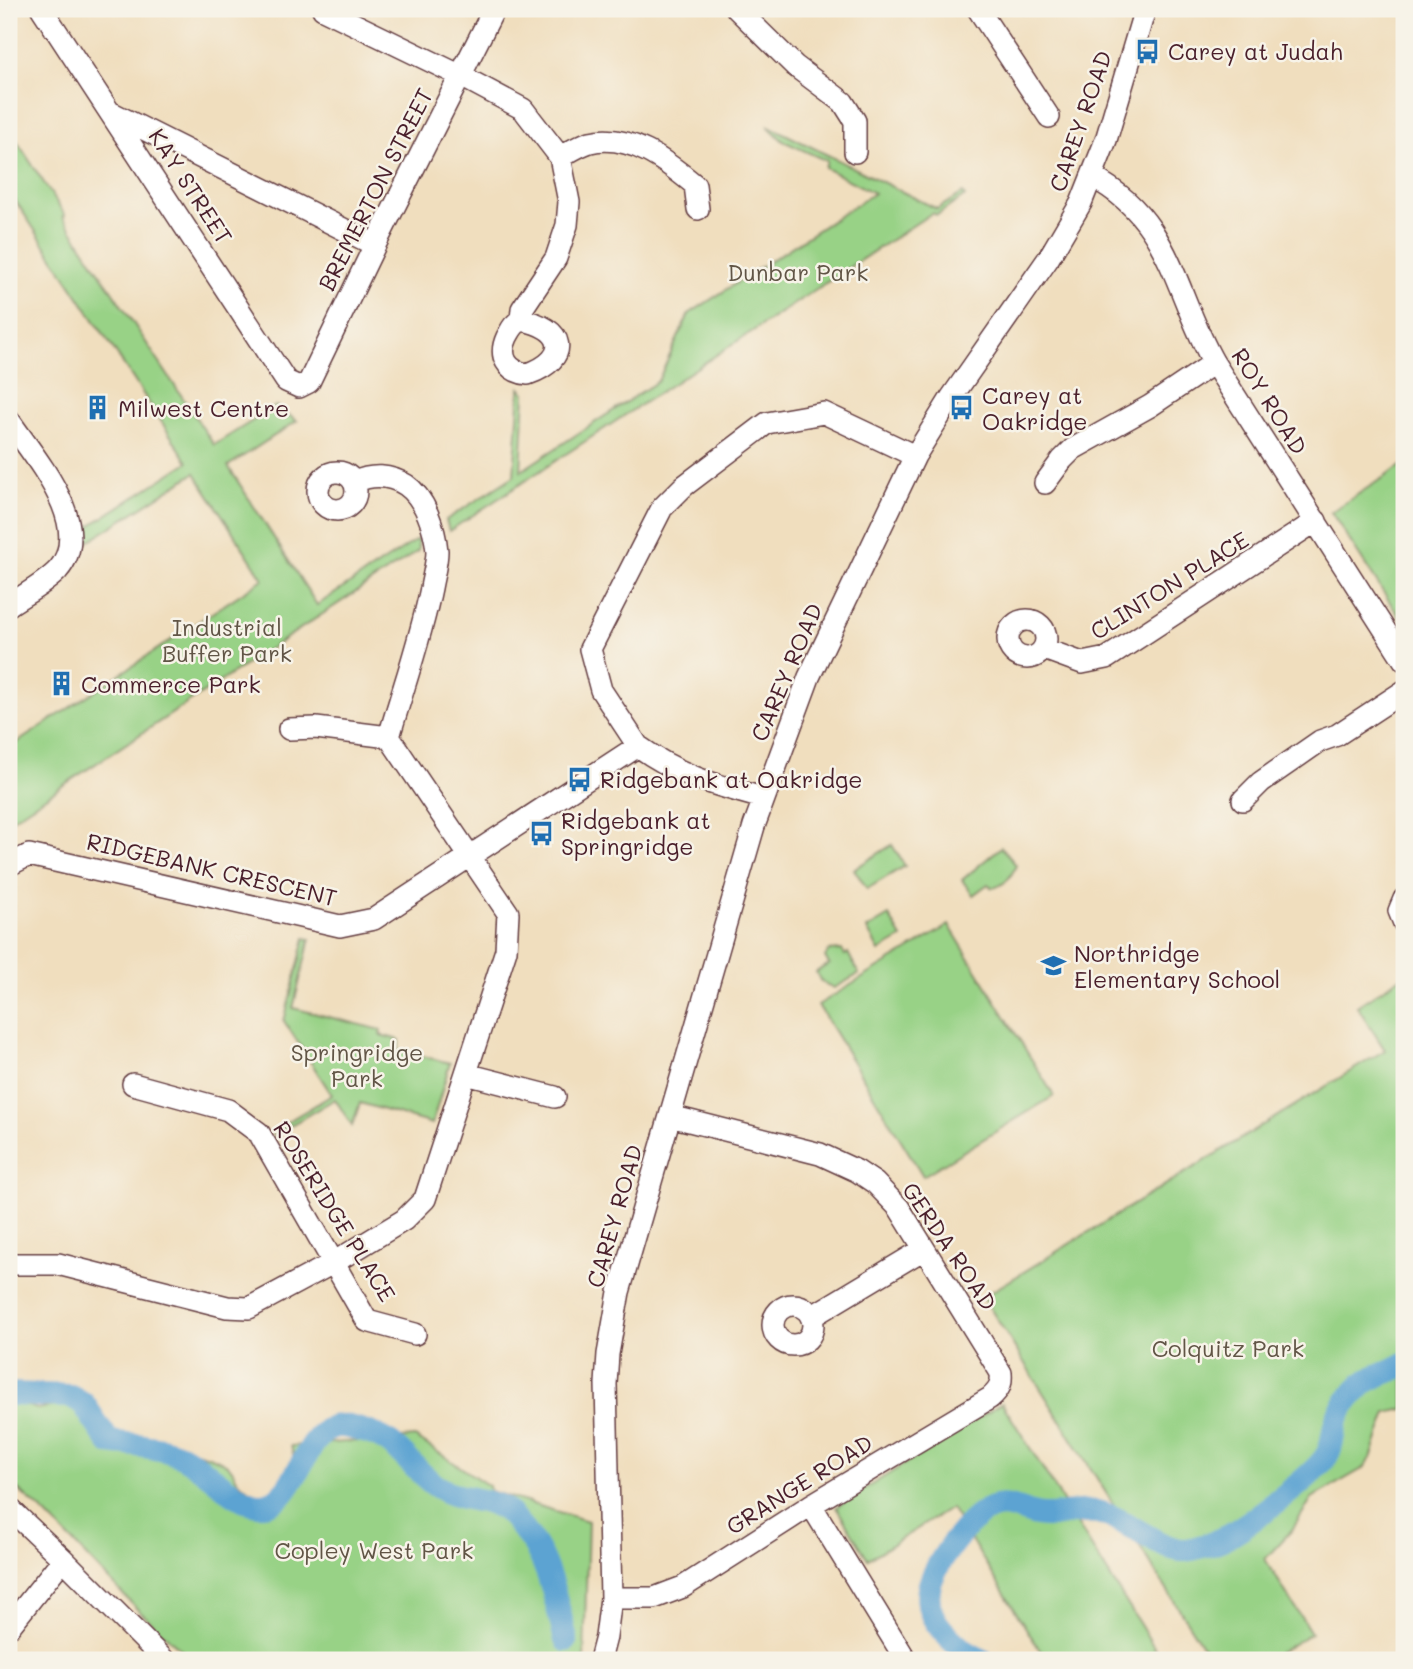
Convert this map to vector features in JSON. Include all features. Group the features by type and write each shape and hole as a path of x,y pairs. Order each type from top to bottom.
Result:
{"street":[{"name":"KAY STREET","path":"42,9 286,381 299,387"},
{"path":"323,9 523,109 560,157 569,202 568,225 556,258 522,309 521,320"},
{"name":"BREMERTON STREET","path":"299,387 310,382 375,245 494,9"},
{"path":"737,9 795,66 843,103 855,121 855,152"},
{"path":"978,9 1049,117"},
{"name":"CAREY ROAD","path":"600,1660 611,1598 606,1413 608,1354 619,1292 763,798 809,677 915,456 951,398 1054,249 1081,203 1106,140 1145,9"},
{"path":"112,112 375,245"},
{"path":"560,157 590,142 625,141 669,163 695,185 698,209"},
{"name":"ROY ROAD","path":"1092,177 1113,187 1157,238 1168,257 1214,363 1404,660"},
{"path":"1045,483 1073,449 1150,406 1214,363"},
{"path":"763,798 694,779 658,761 638,746 601,690 590,649 662,508 684,486 768,423 824,413 915,456"},
{"path":"9,420 60,497 67,511 70,529 66,556 58,570 9,605"},
{"path":"355,482 367,477 383,477 410,488 420,499 428,517 437,554 426,610 389,737"},
{"name":"CLINTON PLACE","path":"1044,649 1082,663 1107,658 1316,521"},
{"path":"1243,800 1261,782 1320,741 1337,735 1404,691"},
{"path":"9,1264 58,1264 228,1307 249,1308 333,1264 404,1220 425,1199 506,950 508,913 389,737 316,728 289,729"},
{"name":"RIDGEBANK CRESCENT","path":"9,865 29,855 340,926 374,919 638,746"},
{"path":"1404,899 1399,911 1404,923"},
{"path":"466,1074 555,1097"},
{"name":"ROSERIDGE PLACE","path":"134,1084 228,1110 259,1133 367,1321 415,1334"},
{"name":"GERDA ROAD","path":"670,1116 820,1154 840,1162 875,1183 899,1208 1001,1373 1002,1383"},
{"path":"811,1317 924,1249"},
{"name":"GRANGE ROAD","path":"611,1598 654,1598 683,1587 811,1505 990,1398 1002,1383"},
{"path":"811,1505 906,1660"},
{"path":"9,1508 164,1660"},
{"path":"9,1627 64,1559"}],"green space":[{"name":"Dunbar Park","path":"767,125 937,209 963,193 965,196 937,215 932,213 449,531 446,520 514,476 520,388 525,393 521,471 658,381 689,314 874,193 825,168 827,161 783,141"},
{"name":"Industrial Buffer Park","path":"9,129 65,215 63,217 214,445 276,406 297,421 228,466 317,605 418,539 418,551 9,821 9,748 263,579 195,473 86,543 85,529 188,462 9,191"},
{"path":"1404,464 1404,624 1331,512"},
{"path":"892,845 905,866 867,889 854,869"},
{"path":"1001,847 1016,865 1012,873 1000,885 992,888 988,884 973,895 962,880"},
{"path":"889,916 902,938 879,951 867,929"},
{"path":"949,925 1054,1096 923,1176 818,1005"},
{"name":"Springridge Park","path":"305,938 310,939 293,1008 381,1030 380,1035 400,1040 398,1050 450,1063 432,1124 360,1103 352,1126 335,1099 274,1135 272,1131 332,1095 284,1021"},
{"path":"842,950 845,955 848,953 859,974 834,988 821,982 816,972 829,964 825,957 829,951"},
{"name":"Colquitz Park","path":"1404,975 1404,1409 1387,1413 1371,1458 1364,1468 1312,1498 1292,1530 1265,1559 1311,1633 1267,1660 1211,1660 983,1297 1385,1050 1357,1006"},
{"name":"Copley West Park","path":"9,1400 37,1409 74,1403 84,1410 103,1441 111,1445 141,1441 200,1453 230,1467 245,1487 268,1497 279,1492 296,1467 291,1446 415,1437 489,1486 490,1491 588,1521 584,1660 192,1660 137,1609 47,1515 9,1482"},
{"path":"1002,1403 1162,1660 1046,1660 951,1508 868,1559 836,1507"}],"waterway":[{"path":"982,1660 961,1648 944,1632 935,1621 928,1598 929,1587 938,1565 961,1533 981,1514 999,1506 1044,1516 1097,1512 1119,1520 1153,1540 1175,1549 1188,1550 1210,1544 1248,1523 1309,1475 1327,1455 1335,1424 1344,1405 1366,1382 1404,1364"},
{"path":"9,1394 71,1396 83,1403 109,1442 156,1448 182,1456 230,1491 258,1504 271,1502 281,1495 312,1446 332,1427 348,1427 376,1435 394,1446 424,1477 438,1487 453,1494 499,1506 511,1515 542,1558 566,1640"}],"place":[{"name":"Carey at Judah","path":"1148,51"},
{"name":"Milwest Centre","path":"98,408"},
{"name":"Carey at Oakridge","path":"962,408"},
{"name":"Commerce Park","path":"61,684"},
{"name":"Ridgebank at Oakridge","path":"580,779"},
{"name":"Ridgebank at Springridge","path":"541,833"},
{"name":"Northridge Elementary School","path":"1054,966"}]}
